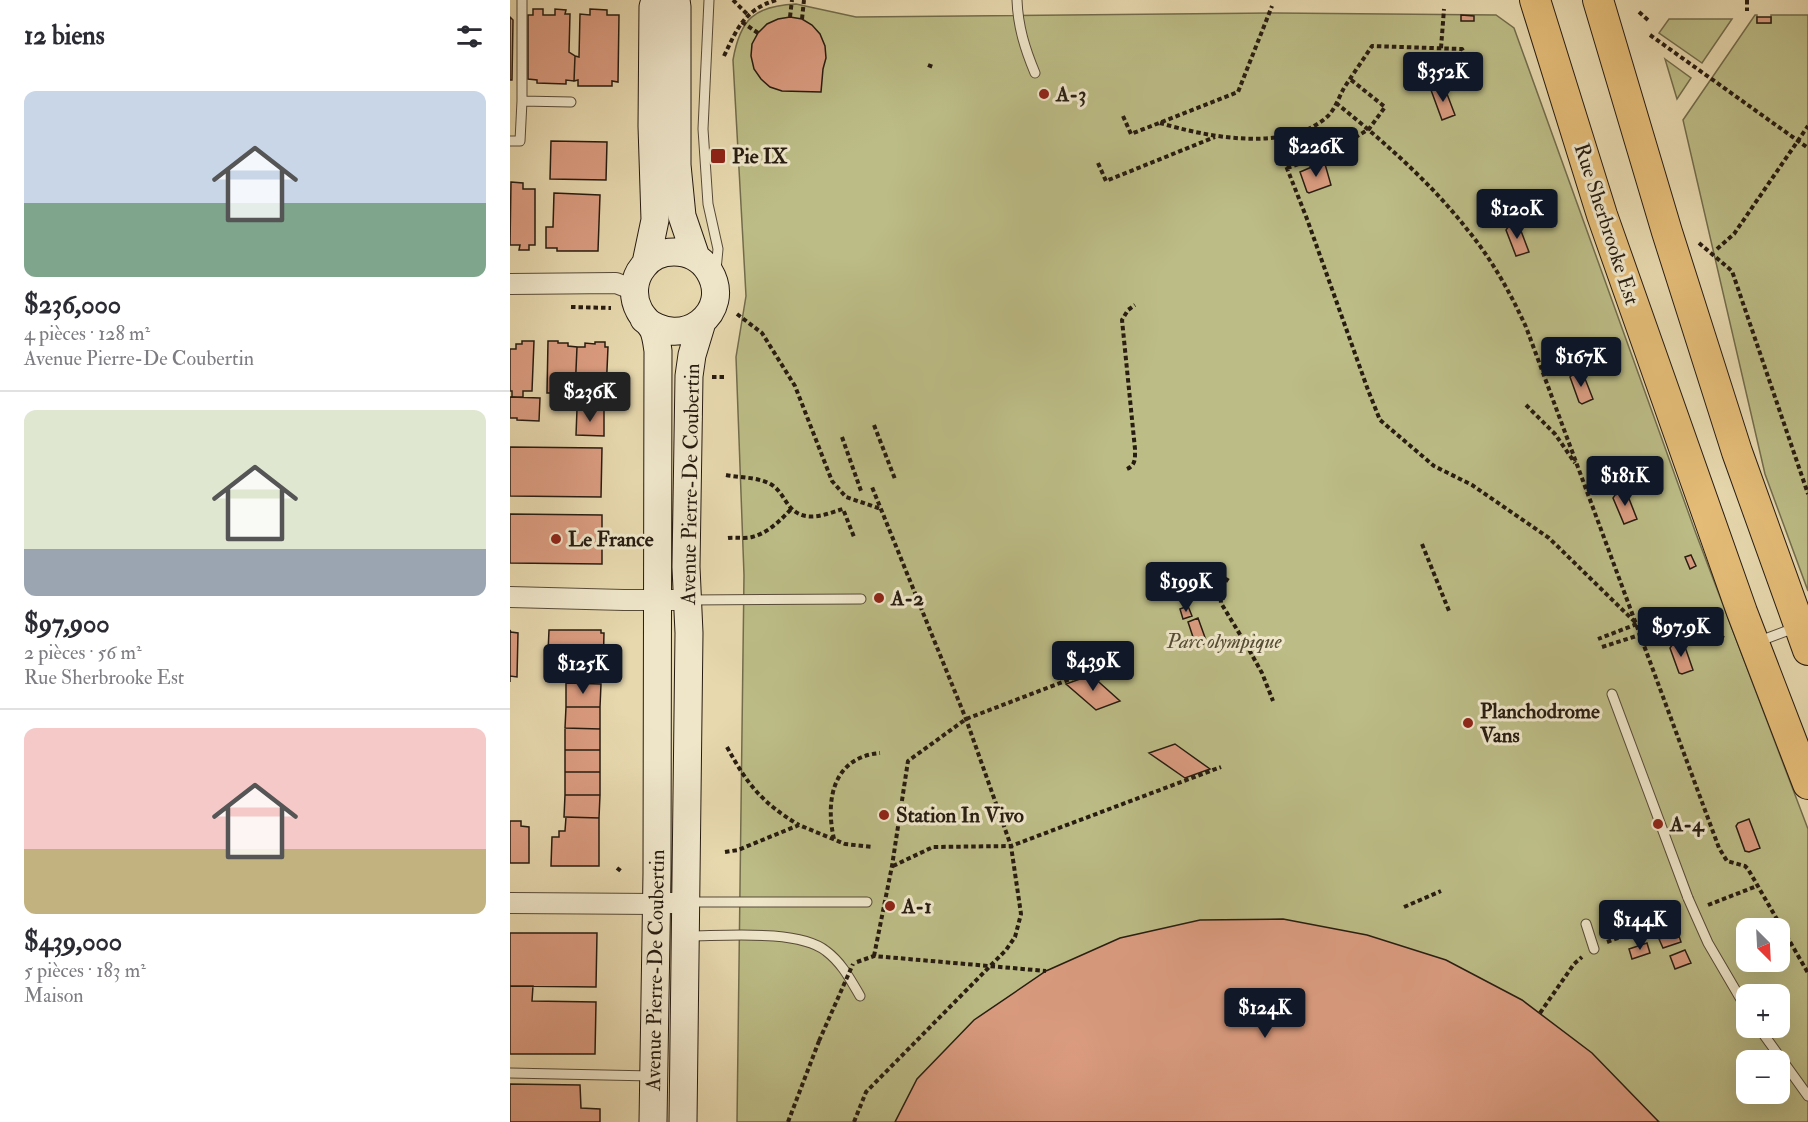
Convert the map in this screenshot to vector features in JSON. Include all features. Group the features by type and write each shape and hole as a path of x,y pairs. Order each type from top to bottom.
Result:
{"main road":[{"name":"Rue Sherbrooke Est","path":"1535,0 1740,641 1808,784"},
{"path":"1598,0 1667,232 1734,441 1806,630"}],"street":[{"path":"639,307 636,280 646,263 655,220 652,126 653,8 655,0"},
{"path":"676,0 679,198 682,216 696,257"},
{"path":"646,263 668,252 689,253 705,265 714,284 714,302 702,322"},
{"path":"510,284 616,283 639,307"},
{"name":"Avenue Pierre-De Coubertin","path":"639,307 652,325 670,332 687,330 702,322"},
{"name":"Avenue Pierre-De Coubertin","path":"639,307 653,330 658,351 657,904 653,1122"},
{"name":"Avenue Pierre-De Coubertin","path":"683,1122 687,902 688,600 686,567 689,376 692,355 702,322"},
{"path":"510,597 688,600"},
{"path":"510,903 657,904 687,902"}],"lane":[{"path":"510,141 520,141 522,0"},
{"path":"709,0 703,129 708,204 718,249 714,284"},
{"path":"1017,0 1023,43 1035,74"},
{"path":"522,101 571,102"},
{"path":"688,600 861,599"},
{"path":"1740,641 1806,630"},
{"path":"1612,694 1688,898 1708,943 1736,993"},
{"path":"687,902 867,902"},
{"path":"1586,924 1594,949"},
{"path":"686,936 782,936 805,940 825,950 844,968 860,996"},
{"path":"1766,1038 1808,1096"},
{"path":"510,1073 654,1076"}],"path":[{"path":"733,0 747,15"},
{"path":"722,61 737,28 747,15 776,0"},
{"path":"790,17 792,0"},
{"path":"802,19 804,0"},
{"path":"1747,0 1747,11"},
{"path":"1123,116 1131,134 1238,92 1272,6"},
{"path":"1441,48 1444,9"},
{"path":"1639,12 1648,20"},
{"path":"742,22 758,33"},
{"path":"1650,36 1808,148"},
{"path":"1160,123 1217,137 1288,136 1320,122 1330,113 1372,46 1462,49 1470,63"},
{"path":"1287,168 1328,154 1369,129 1385,107 1350,79"},
{"path":"1336,103 1369,129 1450,209 1481,248 1507,287 1526,327 1723,857 1727,861 1744,866 1808,973"},
{"path":"1717,249 1734,234 1808,126"},
{"path":"1288,136 1328,154"},
{"path":"1098,163 1106,181 1217,137"},
{"path":"1281,153 1380,420 1434,466 1472,485 1549,538 1637,624"},
{"path":"1698,242 1732,271 1808,494"},
{"path":"1127,469 1135,463 1135,449 1122,320 1128,310 1135,305"},
{"path":"565,307 639,307"},
{"path":"737,315 762,333 795,386 832,481 846,497 882,510"},
{"path":"710,377 726,377"},
{"path":"1526,405 1556,434 1579,468"},
{"path":"874,425 895,479"},
{"path":"842,437 861,491"},
{"path":"726,475 764,481 778,490 791,509 810,517 817,518 843,508 854,537"},
{"path":"854,1122 866,1092 1006,950 1015,936 1021,914 1011,846 966,719 872,487"},
{"path":"728,538 751,537 760,534 791,509"},
{"path":"1422,544 1449,611"},
{"path":"1228,578 1220,590 1221,603 1262,673 1274,700"},
{"path":"1602,647 1691,615 1723,627"},
{"path":"1598,639 1637,624"},
{"path":"1644,643 1691,625 1740,641"},
{"path":"874,956 892,867 908,761 966,719 1094,670"},
{"path":"726,747 750,786 782,815 845,844 873,847"},
{"path":"834,840 830,822 830,804 838,777 856,760 869,754 880,753"},
{"path":"892,867 933,847 1011,846 1221,767"},
{"path":"725,852 738,850 800,825"},
{"path":"617,868 622,872"},
{"path":"1709,904 1757,886"},
{"path":"1404,907 1441,891"},
{"path":"1655,924 1680,915"},
{"path":"788,1122 819,1041 853,964 874,956 1046,971"}],"green space":[{"name":"Parc olympique","path":"796,4 856,17 1276,13 1496,15 1514,28 1695,531 1808,829 1808,1122 737,1122 744,575 736,357 746,296 733,60 740,34 745,25 751,17 769,8"},
{"path":"1757,15 1757,23 1771,23 1771,15 1808,15 1808,591 1765,474 1683,120"},
{"path":"1669,19 1732,19 1702,63 1659,33"},
{"path":"1665,59 1691,78 1677,99"}],"building":[{"path":"533,9 543,9 543,15 555,15 555,9 566,10 565,14 570,14 569,52 575,56 574,81 566,80 566,84 537,83 537,80 528,79 528,15 533,15"},
{"path":"590,9 607,10 607,15 619,15 618,82 612,81 612,86 578,86 578,80 574,81 575,56 579,57 580,14 590,15"},
{"path":"1461,15 1474,16 1474,21 1461,21"},
{"path":"510,17 513,20 512,80 510,80"},
{"path":"790,17 802,19 812,25 820,34 825,46 826,58 821,92 782,91 770,87 754,69 751,56 752,44 758,33 767,24"},
{"path":"1757,17 1771,17 1771,23 1757,23"},
{"path":"1444,86 1455,115 1442,120 1431,90"},
{"path":"551,141 607,142 606,180 550,179"},
{"path":"1321,163 1325,164 1331,185 1309,193 1300,172"},
{"path":"511,182 523,183 523,189 535,189 535,245 529,245 529,250 519,250 520,245 510,245"},
{"path":"554,193 600,195 598,251 557,251 557,248 546,248 546,227 553,227"},
{"path":"1518,223 1529,252 1516,256 1506,230"},
{"path":"522,341 534,341 532,391 523,391 523,397 512,397 510,349 516,349 516,344 522,344"},
{"path":"548,341 568,343 568,346 577,347 575,393 568,393 567,400 556,400 556,393 547,393"},
{"path":"595,342 605,342 605,347 608,347 606,393 596,392 595,401 585,401 585,393 575,393 577,347 585,347 585,343 595,344"},
{"path":"1582,371 1593,399 1582,404 1579,402 1570,377"},
{"path":"510,397 540,398 539,421 510,418"},
{"path":"577,409 604,410 604,436 576,435"},
{"path":"510,447 602,448 601,497 510,496"},
{"path":"1626,491 1637,519 1624,524 1613,498"},
{"name":"Le France","path":"510,514 602,515 602,564 510,563"},
{"path":"1691,555 1696,566 1690,569 1685,557"},
{"path":"1188,606 1192,616 1183,619 1180,609"},
{"path":"1198,618 1207,643 1196,646 1188,622"},
{"path":"510,630 518,633 517,677 510,676"},
{"path":"549,630 601,630 601,633 604,633 603,672 600,672 600,677 547,675"},
{"path":"1683,641 1693,670 1682,674 1679,673 1670,648"},
{"path":"1091,675 1120,701 1096,710 1066,684"},
{"path":"566,683 601,684 600,707 566,707"},
{"path":"566,707 600,707 600,729 565,728"},
{"path":"565,728 600,729 600,750 565,750"},
{"path":"1175,744 1210,769 1185,778 1149,753"},
{"path":"565,750 600,750 600,772 565,772"},
{"path":"565,772 600,772 600,795 565,795"},
{"path":"565,795 600,795 599,818 564,817"},
{"path":"566,817 599,818 599,866 551,866 552,837 559,837 559,831 565,831"},
{"path":"1749,819 1760,848 1749,852 1745,851 1736,826"},
{"path":"510,821 521,821 521,826 529,827 529,863 510,863"},
{"path":"1283,919 1367,935 1446,960 1522,1000 1592,1053 1659,1122 895,1122 917,1079 974,1020 1046,971 1120,938 1200,920"},
{"path":"510,933 597,933 596,987 510,986"},
{"path":"1678,933 1681,942 1663,948 1659,939"},
{"path":"1647,943 1650,953 1632,959 1629,949"},
{"path":"1685,950 1691,963 1675,969 1670,956"},
{"path":"510,986 533,986 532,1001 596,1002 595,1054 510,1054"},
{"path":"510,1084 580,1085 581,1108 600,1109 600,1122 510,1122"}],"place":[{"name":"A-3","path":"1044,94"},
{"name":"Pie IX","path":"718,156"},
{"name":"Le France","path":"556,539"},
{"name":"A-2","path":"879,598"},
{"name":"Planchodrome Vans","path":"1468,723"},
{"name":"Station In Vivo","path":"884,815"},
{"name":"A-4","path":"1658,824"},
{"name":"A-1","path":"890,906"}]}
